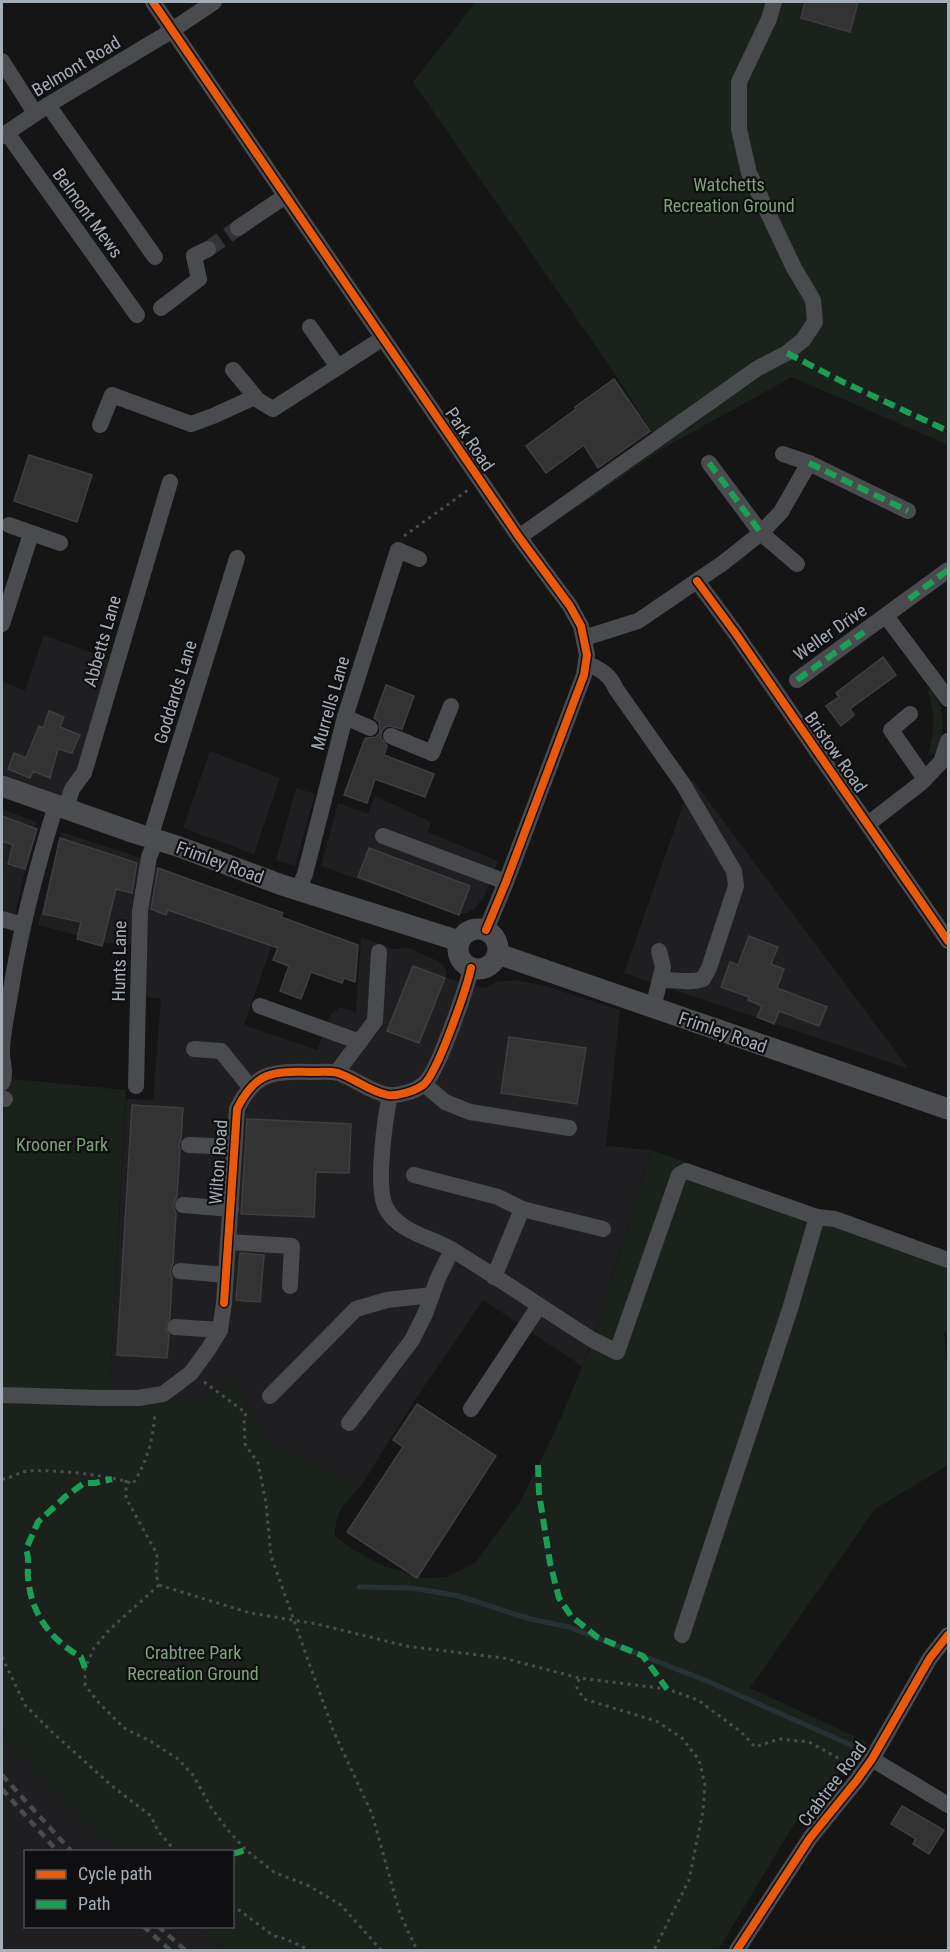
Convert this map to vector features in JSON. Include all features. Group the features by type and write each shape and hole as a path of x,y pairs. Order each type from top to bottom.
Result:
{"main road":[{"name":"Frimley Road","path":"2,786 65,800 153,839 298,890 459,941"},
{"path":"475,928 486,930 495,938 498,954 490,965 483,968 471,968 459,956 459,941 468,931 475,928"},
{"name":"Frimley Road","path":"498,954 948,1108"}],"street":[{"name":"Park Road","path":"153,2 284,197 525,533 581,626 587,664 558,747 486,930"},
{"name":"Belmont Road","path":"4,135 214,2"},
{"path":"525,533 758,368 787,353 803,340 815,322 813,300 794,268 749,173 739,129 739,82 769,19 774,2"},
{"path":"2,61 42,109 155,257"},
{"name":"Belmont Mews","path":"4,135 137,315"},
{"path":"238,228 284,197"},
{"path":"161,308 199,279 194,256 208,249"},
{"path":"310,327 338,367"},
{"path":"233,370 255,397 273,409 383,338"},
{"path":"100,425 112,395 190,424 255,397"},
{"path":"783,454 809,463 908,511"},
{"path":"709,463 761,533 796,564"},
{"path":"584,638 638,621 723,563 761,533 781,512 809,463"},
{"name":"Abbetts Lane","path":"65,800 84,772 170,482"},
{"path":"9,525 60,543"},
{"path":"2,624 31,534"},
{"path":"398,550 419,559"},
{"name":"Murrells Lane","path":"298,890 305,874 345,717 398,550"},
{"name":"Goddards Lane","path":"153,839 237,558"},
{"name":"Weller Drive","path":"797,680 948,570"},
{"name":"Bristow Road","path":"697,581 948,941"},
{"name":"Weller Drive","path":"886,616 948,699"},
{"path":"587,664 601,669 612,680 682,784 734,871 736,886 709,968 703,979 694,982 675,979 661,980"},
{"path":"3,1089 2,1052 23,925 44,842 65,800 101,674"},
{"path":"391,736 432,753 451,706"},
{"path":"910,714 891,730 925,779"},
{"path":"345,717 370,728"},
{"path":"868,824 925,779 941,762 948,741"},
{"path":"383,836 506,882"},
{"name":"Hunts Lane","path":"136,1086 140,912 153,839"},
{"path":"2,919 23,925"},
{"path":"653,1008 663,967 659,951"},
{"path":"337,1072 375,1021 379,952"},
{"path":"194,1049 221,1051 250,1087 256,1081 281,1071 337,1072 372,1090 390,1095 410,1092 424,1084 436,1066 467,986 471,968"},
{"path":"260,1006 360,1041"},
{"path":"424,1084 445,1102 470,1112 569,1128"},
{"name":"Wilton Road","path":"2,1395 138,1398 163,1394 191,1373 220,1330 224,1303 237,1109 250,1087"},
{"path":"390,1095 385,1120 381,1195 394,1219 409,1230 452,1250 538,1306 617,1352 679,1176 686,1171 817,1217 835,1219 948,1260"},
{"path":"189,1145 234,1147"},
{"path":"414,1175 498,1197 522,1209 603,1229"},
{"path":"183,1205 231,1209"},
{"path":"494,1277 522,1209"},
{"path":"682,1635 786,1320 817,1217"},
{"path":"228,1242 292,1246 290,1286"},
{"path":"349,1423 412,1340 452,1250"},
{"path":"180,1271 226,1275"},
{"path":"270,1396 356,1309 387,1300 429,1301"},
{"path":"390,1349 401,1342 429,1301"},
{"path":"471,1409 538,1306"},
{"path":"176,1327 220,1330"},
{"name":"Crabtree Road","path":"737,1950 810,1838 872,1759 930,1658 948,1635"},
{"path":"872,1759 948,1805"}],"path":[{"path":"398,550 401,537 468,490"},
{"path":"191,1373 246,1413 245,1444 258,1464 266,1503 271,1556 333,1730 372,1814 400,1914 417,1950"},
{"path":"2,1479 8,1479 21,1472 38,1470 126,1480 133,1484 152,1444 155,1412 163,1394"},
{"path":"126,1480 126,1498 157,1554 156,1575 159,1585"},
{"path":"159,1585 250,1612 317,1624 406,1646 503,1659 579,1678 667,1689 698,1700 741,1732 755,1747 779,1739 809,1743 840,1759 844,1768 857,1780"},
{"path":"159,1585 109,1630 94,1648 85,1668 85,1685 124,1728 150,1741 178,1760 194,1775 212,1809 246,1850 274,1872 309,1886 341,1905 381,1950"},
{"path":"2,1657 25,1706 112,1786 151,1816 158,1831 175,1850"},
{"path":"579,1678 577,1688 584,1699 656,1721 682,1738 699,1760 705,1785 701,1822 689,1880 654,1950"},
{"path":"234,1906 274,1936 309,1950"}],"shaded area":[{"path":"44,635 111,660 67,799 2,774 2,682 25,690"},
{"path":"210,751 280,778 254,854 183,828"},
{"path":"692,779 909,1069 624,973"},
{"path":"296,788 315,794 295,866 276,860"},
{"path":"375,796 431,822 428,832 498,861 485,895 475,908 467,913 456,914 321,866 338,803 368,814"},
{"path":"2,809 36,822 15,914 2,910"},
{"path":"61,832 141,858 133,944 106,943 38,925"},
{"path":"152,866 283,913 244,1025 317,1050 331,1014 340,1007 356,1012 361,937 393,949 408,948 438,961 446,969 446,978 486,988 496,982 515,980 546,986 620,1010 606,1146 651,1150 599,1320 582,1366 483,1300 417,1397 361,1486 263,1438 231,1375 204,1401 109,1402 126,1099 153,1100 161,999 143,996 146,916 149,908"},
{"path":"2,1732 114,1850 24,1850 24,1928 200,1928 226,1950 2,1950"}],"green space":[{"name":"Watchetts Recreation Ground","path":"476,2 948,2 948,445 792,377 665,447 538,534 530,520 654,435 615,374 413,82"},
{"path":"931,689 940,705 943,728 936,753 928,755 933,723 928,691"},
{"name":"Crabtree Park Recreation Ground","path":"2,1078 126,1090 109,1402 204,1401 231,1375 263,1438 361,1486 342,1508 335,1527 335,1536 352,1549 384,1566 423,1578 447,1577 476,1562 520,1502 557,1427 593,1340 651,1150 948,1256 948,1331 944,1332 948,1379 948,1465 875,1509 750,1688 867,1742 793,1826 718,1950 226,1950 200,1928 234,1928 234,1850 114,1850 2,1732"}],"building":[{"path":"805,2 858,2 850,32 801,18"},
{"path":"614,379 650,431 598,468 584,445 546,473 526,446"},
{"path":"29,455 92,475 77,522 14,501"},
{"path":"883,657 896,675 850,709 854,715 841,726 826,706 839,697 836,693"},
{"path":"386,685 414,696 402,729 390,726 385,727 382,731 381,738 387,746 384,755 434,774 425,797 375,779 367,803 344,795 364,741 366,738 376,737 380,732 379,722 374,718"},
{"path":"49,711 64,717 60,727 80,735 72,753 58,749 50,778 33,771 30,778 8,769 14,753 26,758 39,726 43,728"},
{"path":"2,816 37,829 25,869 8,864 13,845 2,841"},
{"path":"60,838 137,863 132,893 116,889 102,946 77,939 81,922 43,914"},
{"path":"369,848 470,886 459,915 358,877"},
{"path":"158,868 283,913 281,917 358,945 355,982 344,978 342,983 311,972 301,999 280,991 289,966 273,960 278,948 168,910 166,915 151,909"},
{"path":"749,936 778,947 771,964 784,969 777,988 827,1007 819,1026 779,1011 774,1024 757,1017 762,1006 748,1000 749,997 721,987 730,962 738,965"},
{"path":"413,966 445,978 419,1043 387,1031"},
{"path":"509,1037 586,1048 577,1104 501,1093"},
{"path":"132,1105 183,1108 177,1196 173,1205 176,1213 173,1263 170,1271 172,1278 170,1318 165,1327 169,1335 167,1358 117,1355"},
{"path":"247,1119 351,1124 349,1173 316,1172 314,1217 241,1214"},
{"path":"240,1253 264,1255 260,1302 236,1300"},
{"path":"417,1404 496,1456 417,1578 347,1532 403,1447 393,1440"},
{"path":"902,1806 944,1830 929,1854 913,1844 916,1839 891,1824"}],"waterway":[{"path":"359,1587 412,1588 459,1596 530,1619 569,1627 707,1681 851,1745"}],"tunnel":[{"path":"208,249 238,228"}],"railway":[{"path":"2,1775 70,1850"},
{"path":"2,1789 56,1850"},
{"path":"145,1928 170,1950"},
{"path":"160,1928 185,1950"}],"marked path":[{"path":"787,353 948,431"},
{"path":"709,463 761,533"},
{"path":"809,463 908,511"},
{"path":"909,599 948,570"},
{"path":"797,680 864,632"},
{"path":"538,1465 539,1493 550,1563 559,1598 571,1616 597,1637 643,1656 667,1689"},
{"path":"85,1668 81,1657 51,1634 38,1614 30,1590 26,1549 38,1522 65,1497 84,1483 112,1479"},
{"path":"234,1853 246,1850"}],"cycle path":[{"path":"153,2 519,537 570,606 581,626 587,655 584,675 486,930"},
{"path":"697,581 948,941"},
{"path":"224,1303 237,1109 251,1087 266,1076 286,1072 338,1073 388,1095 402,1094 420,1087 429,1078 443,1049 471,968"},
{"path":"737,1950 810,1838 872,1759 930,1658 948,1635"}],"park label":[{"name":"Krooner Park","path":"62,1144"}]}
